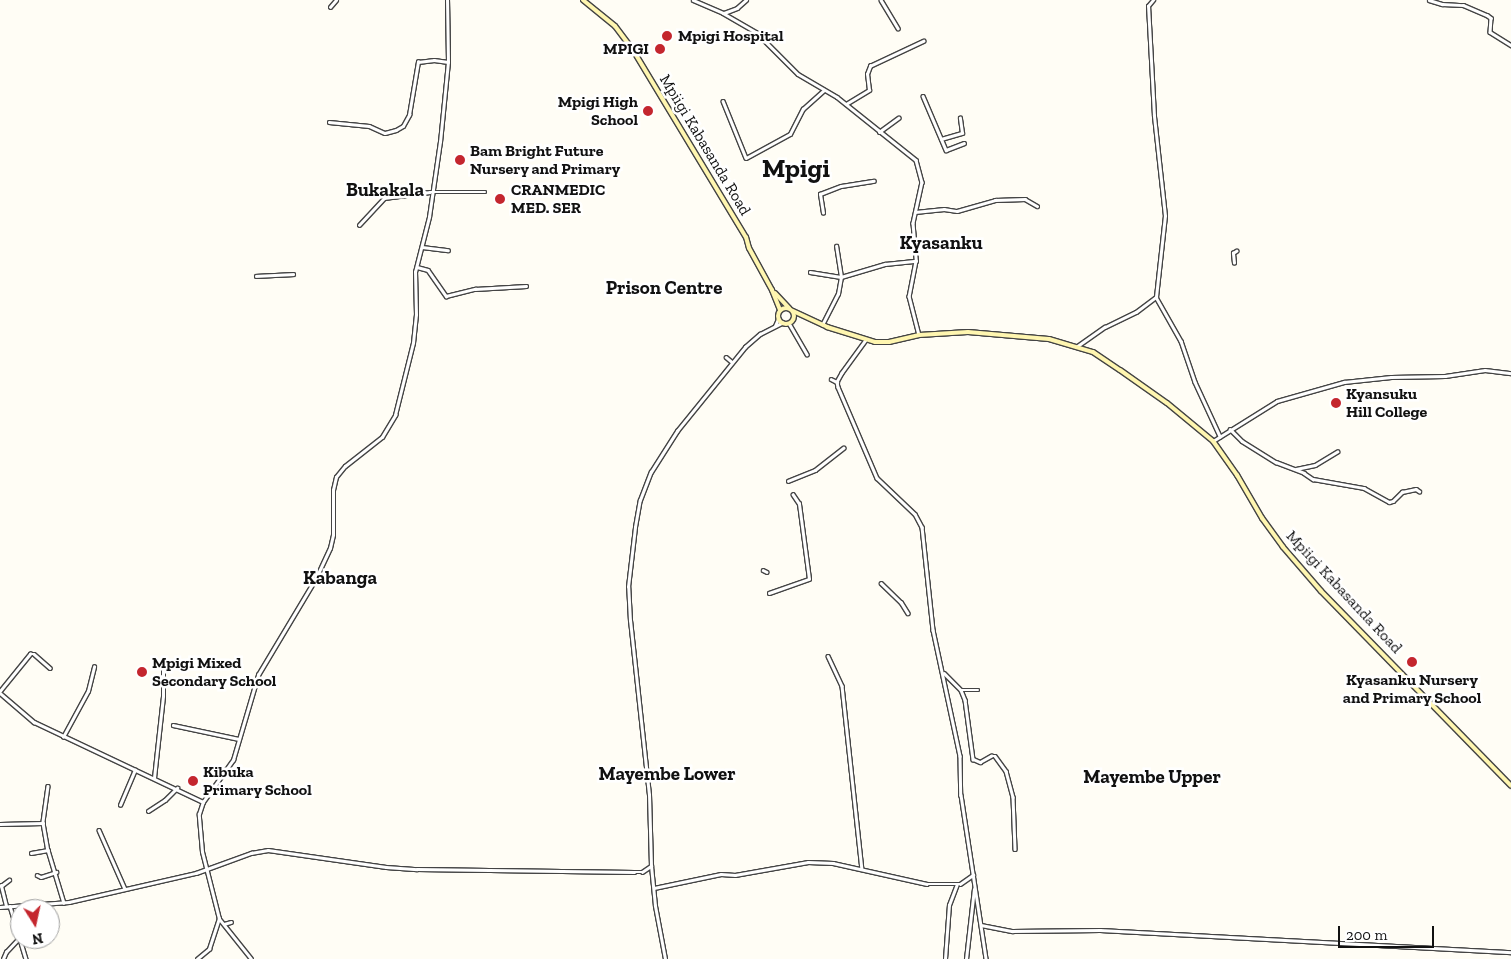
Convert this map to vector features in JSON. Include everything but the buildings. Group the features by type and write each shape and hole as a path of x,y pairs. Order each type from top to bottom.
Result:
{"main road":[{"name":"Mpiigi Kabasanda Road","path":"583,0 623,36 746,237 749,248 772,290 780,310"},
{"name":"Mpiigi Kabasanda Road","path":"772,290 791,310 822,325 866,340 889,342 919,335 986,333 1049,339 1093,352 1132,378 1168,403 1213,442 1283,547 1321,591 1511,786"},
{"path":"793,319 791,310 780,310 778,318 782,323 789,323 793,319 805,317"}],"street":[{"path":"330,7 336,0"},
{"path":"251,959 219,919 206,869 198,824 199,814 203,802 233,760 258,675 316,578 330,548 334,523 333,490 336,477 345,466 382,438 395,415 413,343 416,315 417,267 433,193 448,62 446,40 447,0"},
{"path":"693,0 723,13 756,32 798,74 845,104 916,160 922,182 912,227 916,261 909,298 919,335"},
{"path":"723,13 737,8 746,0"},
{"path":"881,0 898,28"},
{"path":"1153,0 1148,6 1154,116 1165,216 1156,297 1181,341 1195,382 1220,436"},
{"path":"1429,0 1442,4 1463,5 1487,15 1492,21 1490,32 1511,45"},
{"path":"845,104 869,90 867,74 870,66 923,41"},
{"path":"329,122 369,126 385,132 396,130 403,126 409,115 418,62 434,60 448,62"},
{"path":"723,101 746,158 790,134 803,109 824,90"},
{"path":"923,96 946,150 964,143"},
{"path":"879,132 898,118"},
{"path":"942,139 962,133 960,118"},
{"path":"822,213 820,194 841,186 874,181"},
{"path":"359,225 384,198 433,193 486,192"},
{"path":"915,212 944,209 957,211 995,200 1025,199 1037,206"},
{"path":"822,325 838,294 841,277 836,246"},
{"path":"422,247 448,250"},
{"path":"1234,263 1233,253 1236,251"},
{"path":"810,272 841,277 885,264 916,261"},
{"path":"417,267 428,270 446,296 475,288 526,286"},
{"path":"256,276 293,274"},
{"path":"1076,347 1105,327 1136,312 1156,297"},
{"path":"774,327 778,318"},
{"path":"665,959 651,866 649,796 628,599 635,528 640,500 658,459 732,362 760,334 782,323"},
{"path":"789,323 807,354"},
{"path":"866,340 838,382 839,392 853,419 877,478 915,514 922,526 933,630 960,756 961,795 986,959"},
{"path":"726,357 732,362"},
{"path":"1213,442 1230,429 1277,401 1344,382 1391,377 1445,376 1485,370 1511,373"},
{"path":"831,379 838,382"},
{"path":"1230,429 1242,440 1276,462 1296,469 1313,479 1364,488 1388,502 1394,501 1402,492 1419,490"},
{"path":"788,481 815,470 844,448"},
{"path":"1296,469 1315,465 1337,452"},
{"path":"769,593 809,579 800,509 793,495"},
{"path":"763,570 767,572"},
{"path":"881,583 901,602 908,613"},
{"path":"50,668 34,654 30,654 0,692 34,722 177,788 203,802"},
{"path":"828,656 842,686 862,869"},
{"path":"154,778 163,696 162,660"},
{"path":"63,737 88,691 94,667"},
{"path":"943,672 961,690 965,700 973,759 980,762 995,756 1006,771 1013,797 1015,849"},
{"path":"961,690 978,690"},
{"path":"173,725 240,739"},
{"path":"120,805 135,770"},
{"path":"48,786 43,823 48,850 64,903"},
{"path":"148,811 157,807 177,788"},
{"path":"0,824 43,823"},
{"path":"99,830 125,889"},
{"path":"31,853 48,850"},
{"path":"60,903 206,869 251,853 268,850 386,867 417,869 634,872 645,870 651,866"},
{"path":"654,888 798,862 833,863 927,884 963,883 973,874"},
{"path":"36,875 41,877 56,872"},
{"path":"6,907 1,886 9,880"},
{"path":"945,959 949,905 957,884"},
{"path":"966,959 974,886"},
{"path":"0,907 10,906"},
{"path":"197,959 209,949 219,919"},
{"path":"224,924 231,922"},
{"path":"981,926 1012,931 1100,930 1511,952"},
{"path":"3,959 10,948"}],"place":[{"name":"Mpigi Hospital","path":"667,36"},
{"name":"MPIGI","path":"660,49"},
{"name":"Mpigi High School","path":"648,111"},
{"name":"Bam Bright Future Nursery and Primary","path":"460,160"},
{"name":"CRANMEDIC MED. SER","path":"500,199"},
{"name":"Kyansuku Hill College","path":"1336,403"},
{"name":"Kyasanku Nursery and Primary School","path":"1412,662"},
{"name":"Mpigi Mixed Secondary School","path":"142,672"},
{"name":"Kibuka Primary School","path":"193,781"}],"district":[{"name":"Mpigi","path":"796,169"},
{"name":"Bukakala","path":"385,190"},
{"name":"Kyasanku","path":"941,243"},
{"name":"Prison Centre","path":"664,288"},
{"name":"Kabanga","path":"340,578"},
{"name":"Mayembe Lower","path":"667,774"},
{"name":"Mayembe Upper","path":"1152,777"}]}
